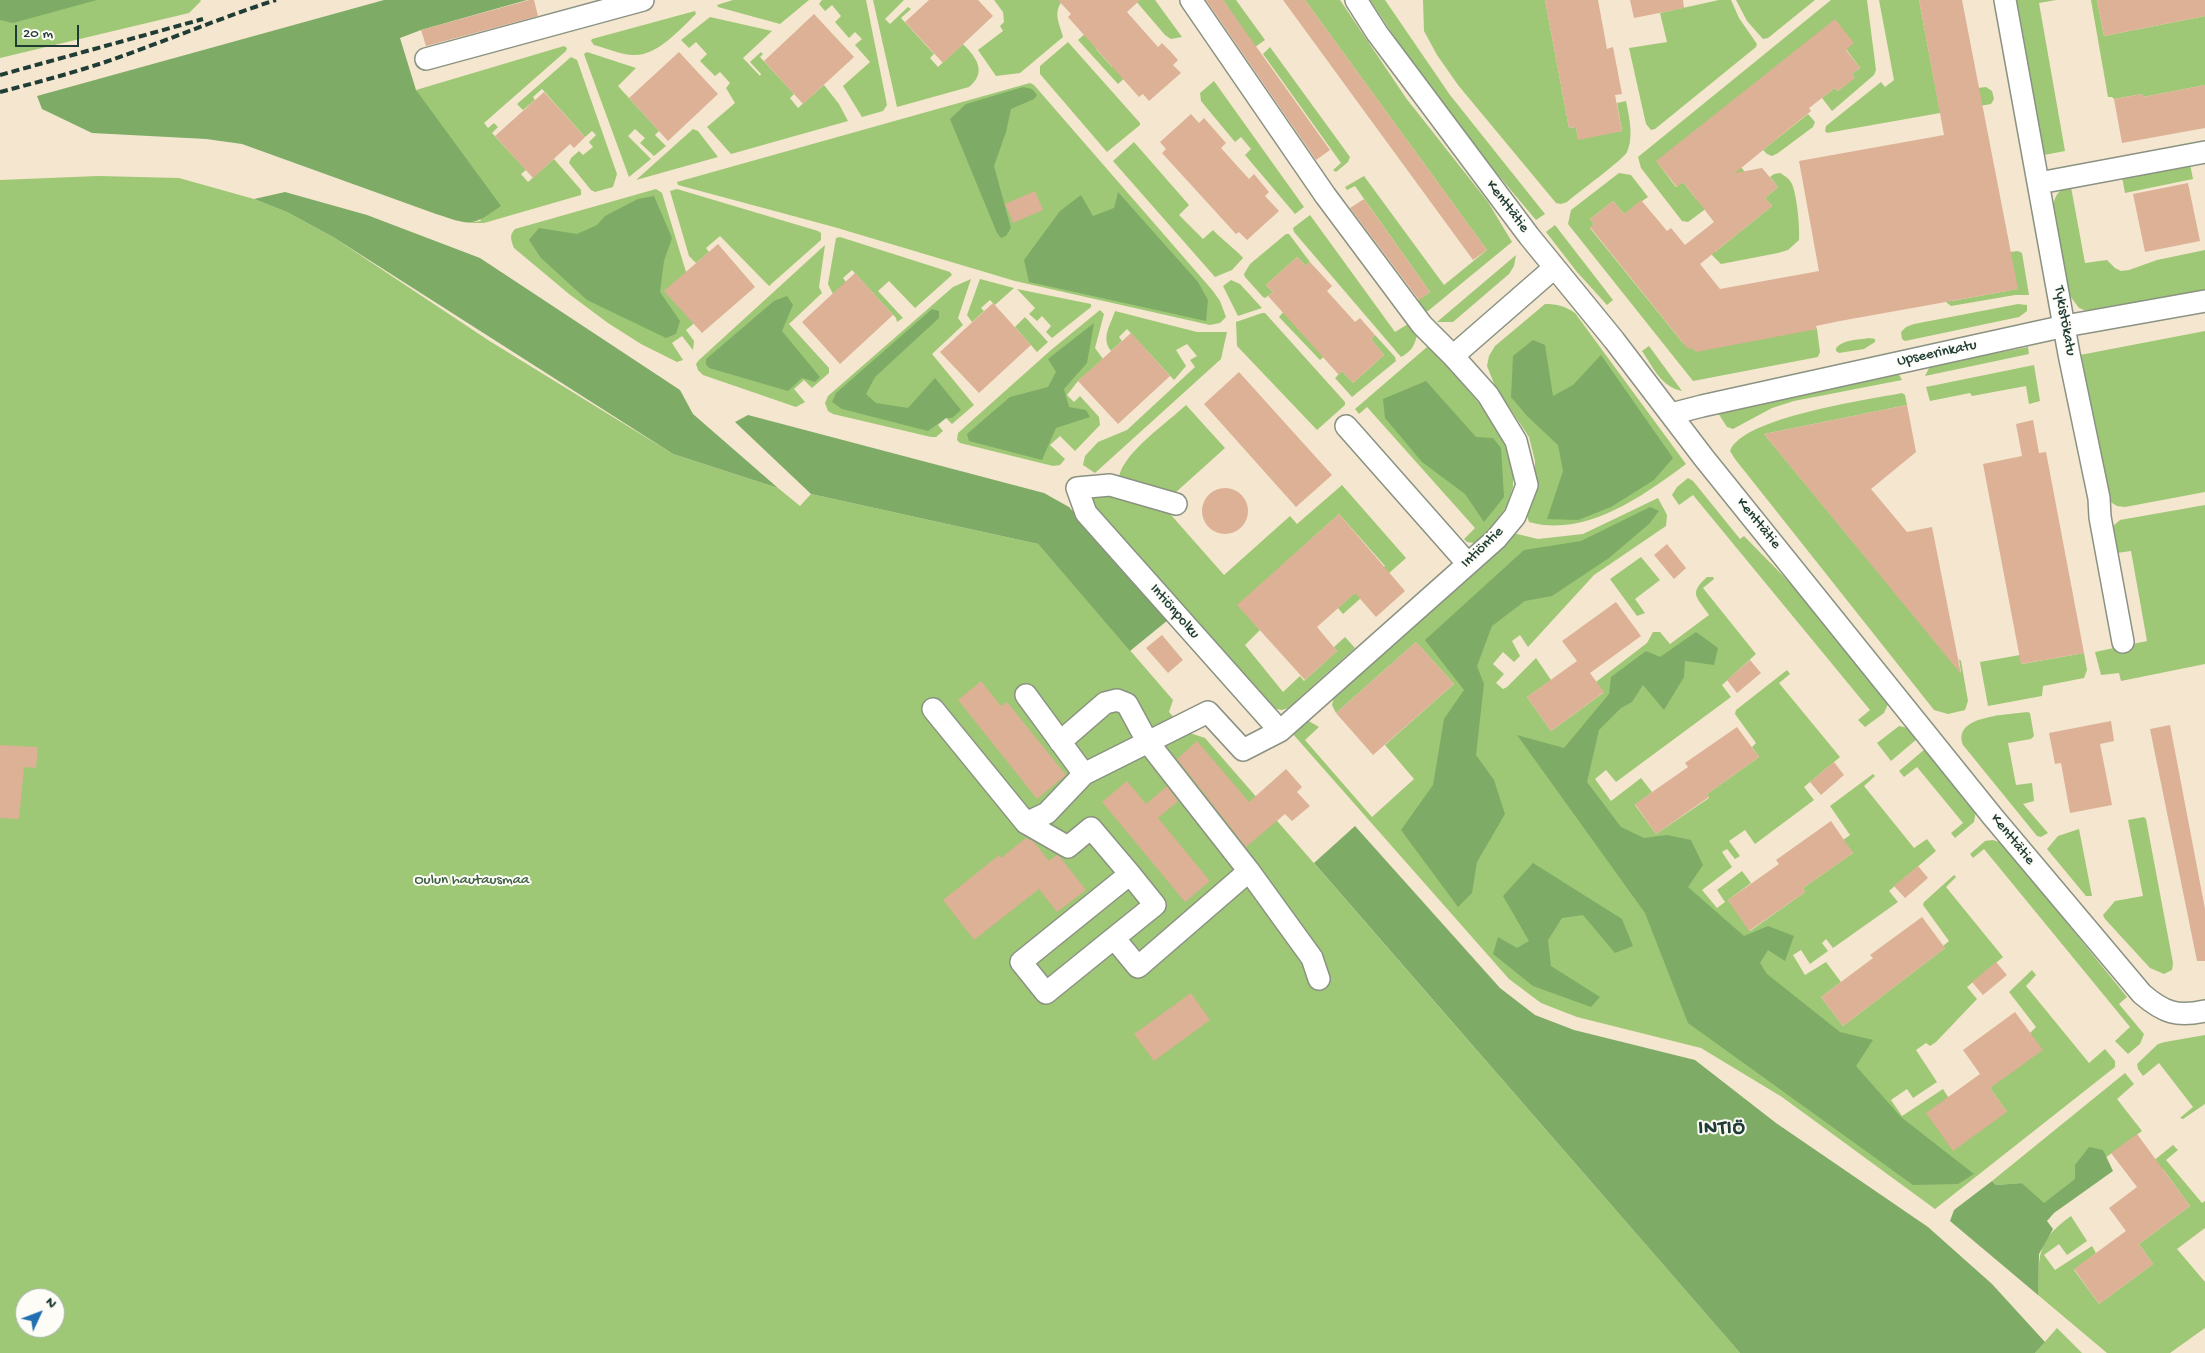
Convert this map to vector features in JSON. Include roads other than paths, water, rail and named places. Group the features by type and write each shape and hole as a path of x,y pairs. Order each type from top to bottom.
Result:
{"street":[{"path":"426,59 643,0"},
{"name":"Intiöntie","path":"1147,742 1208,712 1243,750 1280,731 1496,539 1514,516 1527,485 1516,441 1488,395 1422,325 1330,203 1191,0"},
{"name":"Kenttätie","path":"1356,0 1377,33 1554,268 1993,817 2129,979 2154,1004 2173,1014 2198,1013"},
{"name":"Tykistökatu","path":"2005,0 2078,403 2099,498 2100,517 2123,642"},
{"path":"2039,183 2205,152"},
{"path":"1453,356 1554,268"},
{"name":"Upseerinkatu","path":"1671,414 2065,326 2205,301"},
{"path":"1346,426 1468,564"},
{"name":"Intiönpolku","path":"1176,504 1110,485 1077,488 1086,512 1280,731"},
{"path":"1026,695 1084,774"},
{"path":"1060,742 1105,703 1117,700 1127,704 1147,742 1249,871 1312,958 1319,979"},
{"path":"933,709 1026,823 1068,846 1091,828 1130,874 1155,905 1046,993 1021,962 1130,874"},
{"path":"1026,823 1047,813 1084,774 1147,742"},
{"path":"1114,938 1138,967 1249,871"}],"railway":[{"path":"0,92 103,63 276,0"},
{"path":"0,75 203,19"}],"district":[{"name":"INTIÖ","path":"1722,1130"}],"park label":[{"name":"Oulun hautausmaa","path":"472,881"}]}
